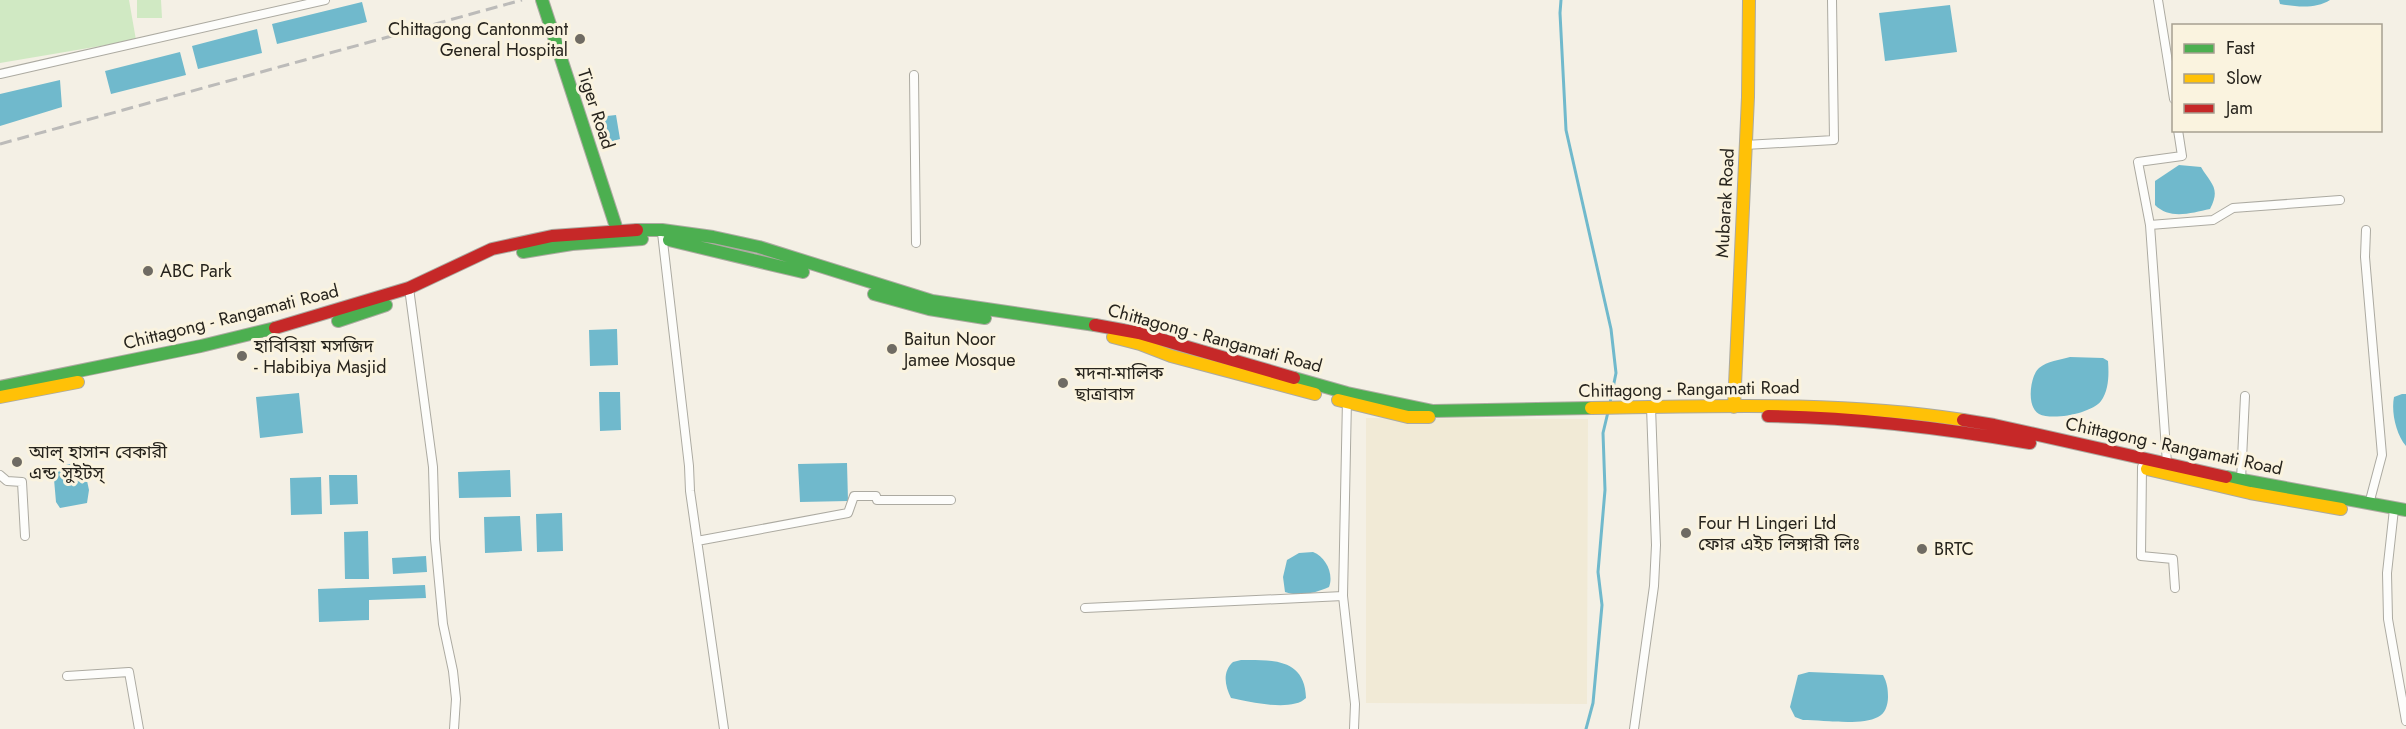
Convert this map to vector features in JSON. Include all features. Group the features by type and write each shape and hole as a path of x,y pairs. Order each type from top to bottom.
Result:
{"main road":[{"name":"Tiger Road","path":"542,0 617,230"},
{"name":"Mubarak Road","path":"1734,407 1749,0"},
{"name":"Chittagong - Rangamati Road","path":"0,398 179,361 307,331 368,312 454,265 492,249 552,236 617,230 713,237 759,247 932,301 1045,316 1139,333 1347,398 1433,411 1651,411 1818,417 1932,426 2056,448 2250,494 2400,515"},
{"name":"Chittagong - Rangamati Road","path":"0,387 201,346 301,322 410,291 508,255 572,244 662,234"},
{"name":"Chittagong - Rangamati Road","path":"1651,411 1734,407 1844,407 1923,414 1994,424 2241,480 2369,504 2400,515"}],"street":[{"path":"0,74 325,0"},
{"path":"1745,145 1834,141 1832,0"},
{"path":"2158,0 2172,87"},
{"path":"914,75 916,243"},
{"path":"2167,463 2150,225 2138,162 2182,156 2178,132"},
{"path":"2150,225 2213,220 2233,208 2340,200"},
{"path":"2366,230 2365,257 2382,455 2369,504"},
{"path":"662,234 697,541 724,729"},
{"path":"410,291 433,467 435,539 442,624 453,671 456,699 454,729"},
{"path":"2241,480 2245,396"},
{"path":"1347,398 1343,596 1355,704 1354,729"},
{"path":"1634,729 1654,586 1656,545 1651,411"},
{"path":"2142,467 2141,556 2173,559 2175,588"},
{"path":"0,475 7,481 22,482 25,536"},
{"path":"697,541 848,513 854,496 876,496 877,500 951,500"},
{"path":"2400,515 2387,573 2388,619 2406,721"},
{"path":"1085,608 1343,596"},
{"path":"67,676 129,672 139,729"}],"shaded area":[{"path":"1366,418 1588,419 1587,704 1366,703"}],"green space":[{"path":"0,0 129,0 136,40 0,63"},
{"path":"137,0 161,0 162,18 137,18"}],"water":[{"path":"2279,0 2330,0 2319,5 2293,6 2280,4"},
{"path":"362,2 367,22 277,44 272,24"},
{"path":"1950,5 1957,52 1885,61 1879,13"},
{"path":"257,29 262,53 198,69 192,46"},
{"path":"180,52 186,75 111,94 105,71"},
{"path":"60,80 62,107 0,126 0,94"},
{"path":"616,115 620,139 606,143 598,117"},
{"path":"2179,165 2201,167 2215,191 2210,209 2174,214 2167,213 2155,205 2155,181"},
{"path":"617,329 618,365 590,366 589,330"},
{"path":"2070,357 2103,358 2108,361 2108,382 2104,397 2089,409 2072,415 2053,417 2039,414 2032,405 2031,398 2033,378 2036,372 2046,364"},
{"path":"599,392 620,392 621,430 600,431"},
{"path":"299,393 303,433 260,438 256,397"},
{"path":"2406,394 2406,446 2397,429 2393,409 2394,397"},
{"path":"75,463 84,467 89,490 87,503 60,508 56,502 53,468"},
{"path":"847,463 848,501 800,502 798,464"},
{"path":"510,470 511,497 459,498 458,472"},
{"path":"329,475 357,475 358,504 330,505"},
{"path":"321,477 322,514 291,515 290,478"},
{"path":"562,513 563,551 537,552 536,514"},
{"path":"520,516 522,551 485,553 484,517"},
{"path":"368,531 369,579 345,579 344,532"},
{"path":"1299,553 1318,554 1328,566 1329,587 1307,594 1285,592 1283,577 1287,560"},
{"path":"426,556 427,572 393,574 392,558"},
{"path":"425,585 426,598 369,600 369,620 319,622 318,589"},
{"path":"1241,660 1275,661 1293,668 1300,675 1306,698 1300,702 1281,705 1231,698 1226,684 1227,670 1233,662"},
{"path":"1809,672 1883,675 1888,691 1886,709 1878,717 1862,721 1803,720 1795,717 1790,707 1798,675"}],"waterway":[{"path":"1561,0 1566,130 1611,329 1616,373 1610,403"},
{"path":"1586,729 1593,703 1602,605 1598,572 1605,490 1603,433 1608,412"}],"railway":[{"path":"0,144 522,0"}],"traffic: fast":[{"path":"542,0 617,230"},
{"path":"637,230 662,230 713,237 759,247 932,301 1095,325"},
{"path":"523,252 572,244 642,239"},
{"path":"669,240 803,272"},
{"path":"874,294 929,309 985,318"},
{"path":"338,321 386,305"},
{"path":"0,387 201,346 275,328"},
{"path":"1294,378 1347,393 1433,411 1591,408"},
{"path":"2226,477 2406,510"}],"traffic: slow":[{"path":"1734,407 1748,97 1749,0"},
{"path":"1113,337 1171,356 1315,394"},
{"path":"0,397 78,382"},
{"path":"1338,400 1408,417 1429,417"},
{"path":"1591,408 1824,407 1963,420"},
{"path":"2147,469 2250,493 2341,509"}],"traffic: jam":[{"path":"275,328 409,288 492,249 552,236 637,230"},
{"path":"1095,325 1139,333 1294,378"},
{"path":"1768,416 1899,424 2030,443"},
{"path":"1963,420 2226,477"}],"place":[{"name":"Chittagong Cantonment General Hospital","path":"580,39"},
{"name":"ABC Park","path":"148,271"},
{"name":"Baitun Noor Jamee Mosque","path":"892,349"},
{"name":"হাবিবিয়া মসজিদ - Habibiya Masjid","path":"242,356"},
{"name":"মদনা-মালিক ছাত্রাবাস","path":"1063,383"},
{"name":"আল্ হাসান বেকারী এন্ড সুইটস্","path":"17,462"},
{"name":"Four H Lingeri Ltd ফোর এইচ লিঙ্গারী লিঃ","path":"1686,533"},
{"name":"BRTC","path":"1922,549"}]}
